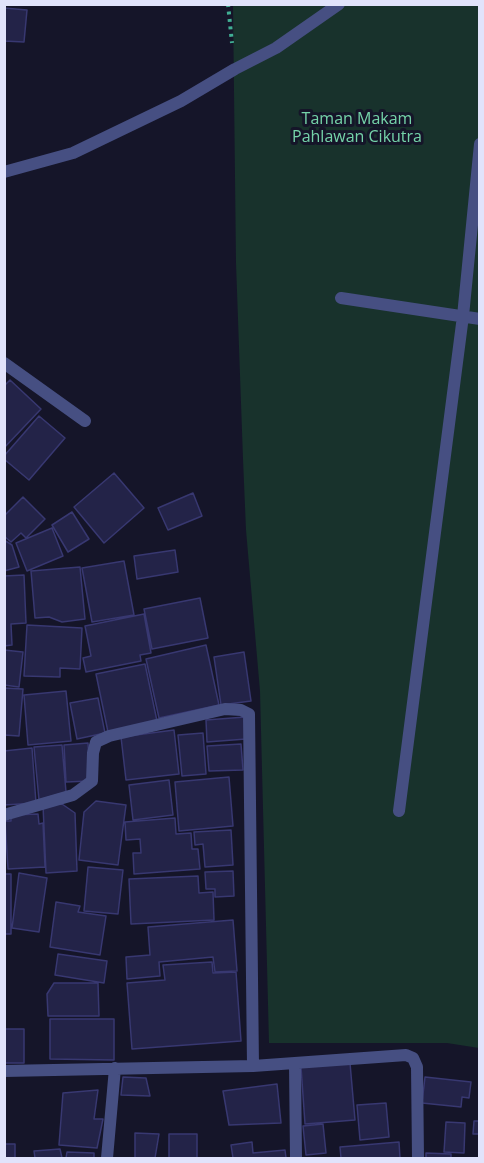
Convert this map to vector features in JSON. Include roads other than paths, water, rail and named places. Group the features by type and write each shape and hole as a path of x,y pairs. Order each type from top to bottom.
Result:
{"street":[{"path":"4,172 73,153 181,101 276,48 339,4"},
{"path":"399,811 463,316 480,144"},
{"path":"341,298 480,319"},
{"path":"4,363 85,421"},
{"path":"4,815 73,795 92,781 93,753 96,742 110,736 225,709 241,710 249,714 253,1066"},
{"path":"4,1071 253,1066 406,1055 413,1058 417,1067 418,1158"},
{"path":"296,1064 297,1158"},
{"path":"107,1158 115,1068"}],"park label":[{"name":"Taman Makam Pahlawan Cikutra","path":"357,128"}]}
